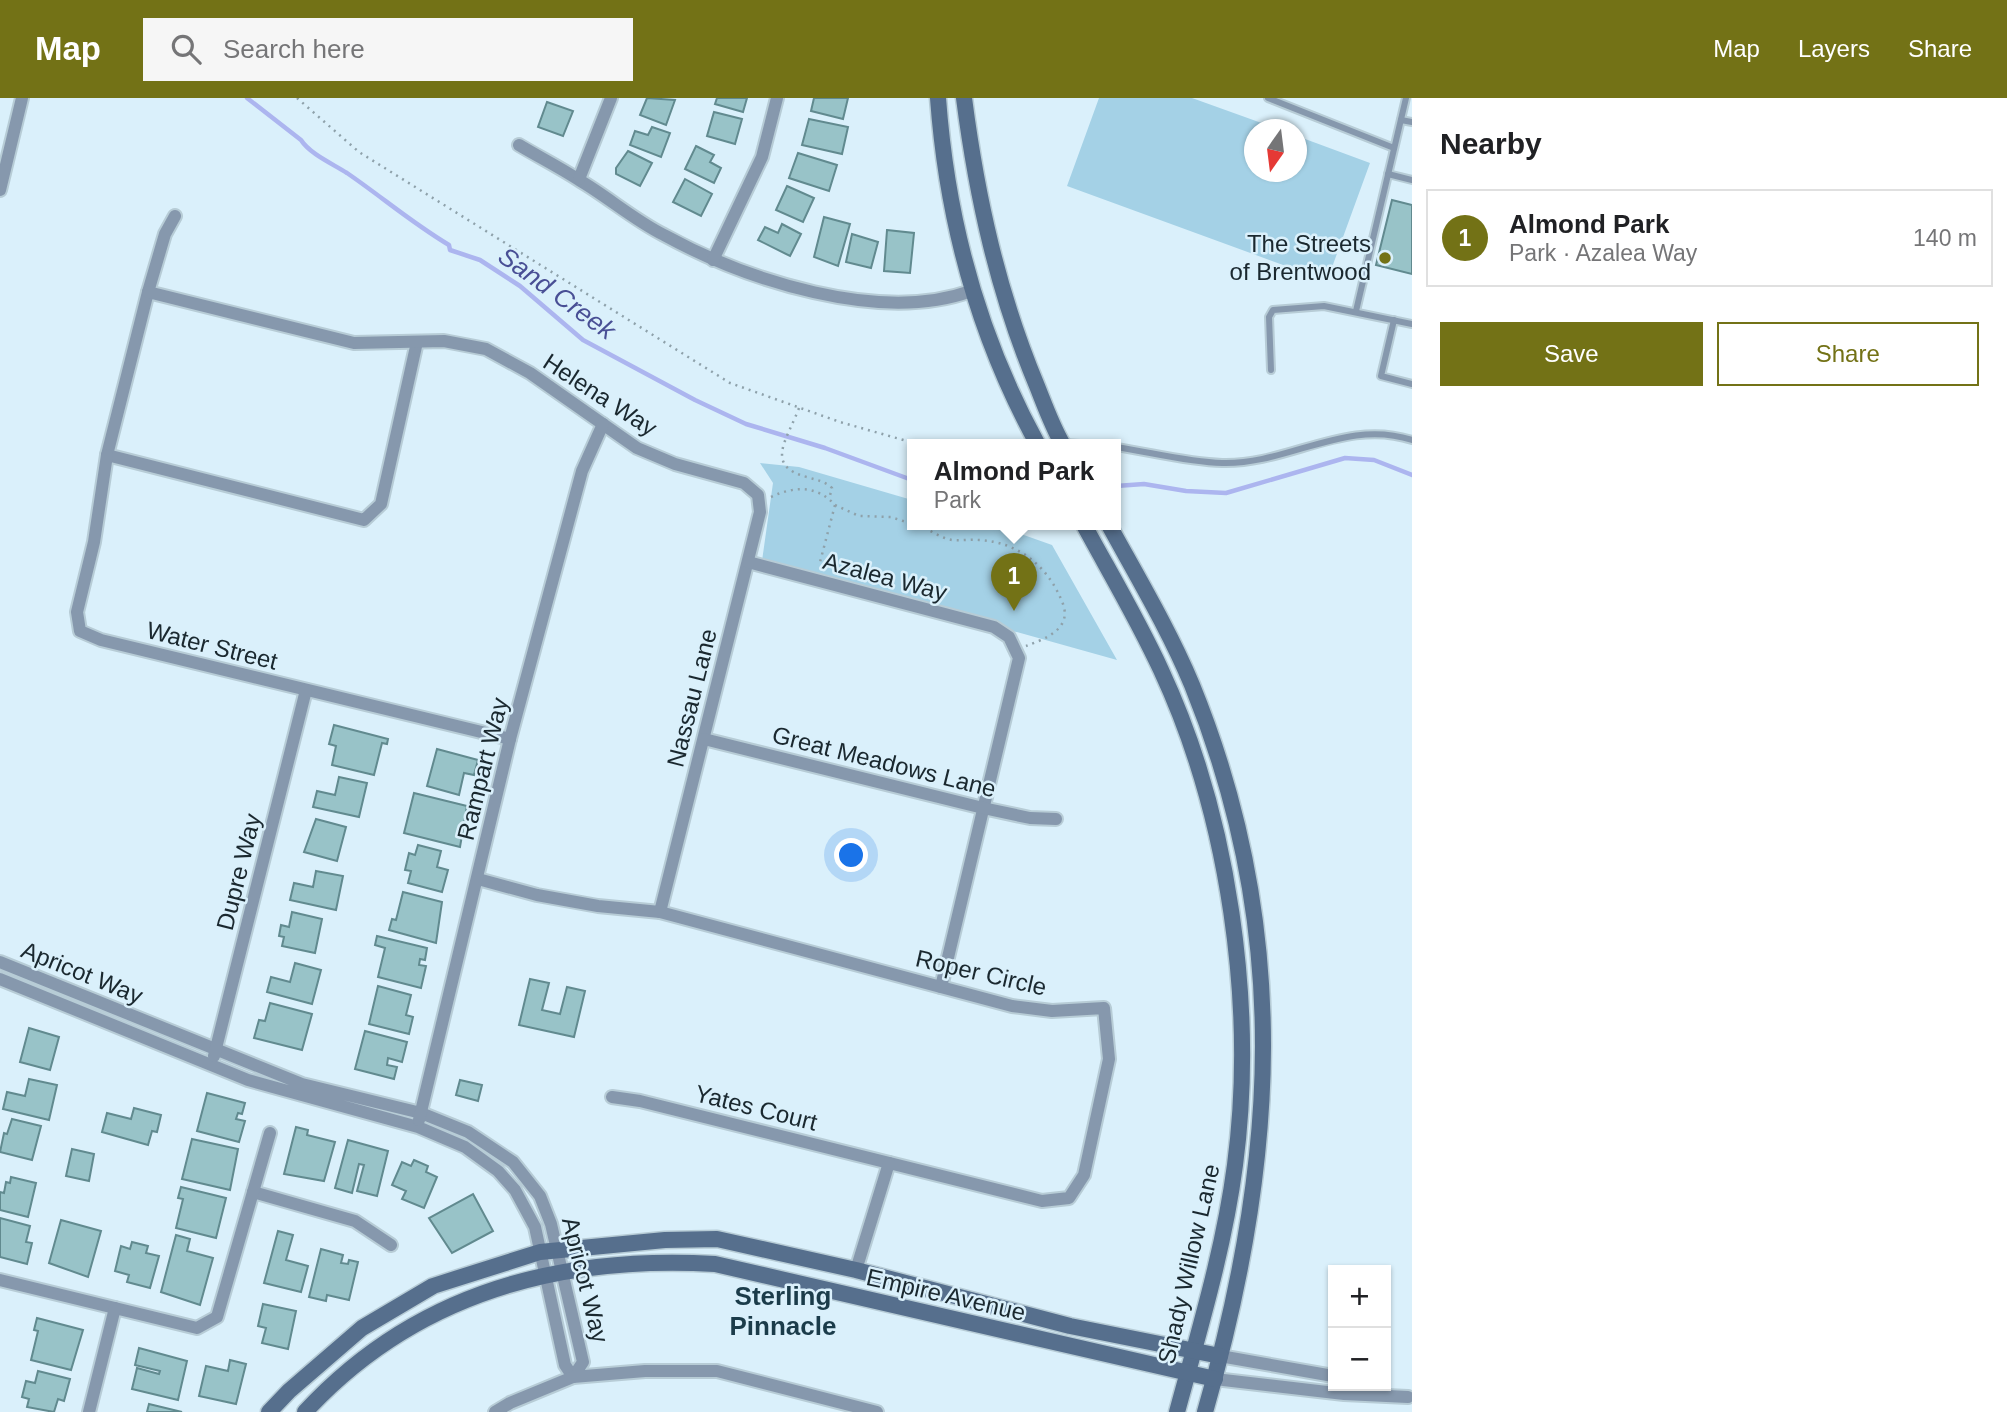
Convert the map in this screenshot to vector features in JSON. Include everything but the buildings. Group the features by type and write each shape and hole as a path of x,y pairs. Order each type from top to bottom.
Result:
{"main road":[{"path":"938,98 943,169 971,291 1018,409 1035,439"},
{"path":"964,98 983,218 999,281 1013,330 1060,439"},
{"name":"Shady Willow Lane","path":"1087,530 1161,670 1191,744 1211,812 1232,926 1241,1042 1241,1091 1235,1165 1224,1230 1177,1412"},
{"name":"Shady Willow Lane","path":"1112,530 1158,614 1206,724 1238,828 1262,971 1265,1068 1259,1155 1220,1356 1205,1412"},
{"path":"1232,926 1255,924"},
{"name":"Empire Avenue","path":"269,1412 362,1328 433,1286 540,1252 626,1242 717,1239 856,1270 1070,1326 1220,1356"},
{"name":"Empire Avenue","path":"305,1412 379,1348 461,1300 494,1287 545,1275 656,1260 715,1264 1214,1379"}],"street":[{"path":"0,190 22,98"},
{"path":"579,179 611,98"},
{"path":"713,260 762,157 777,98"},
{"path":"519,145 579,179 661,234 713,260 856,301 910,304 949,299 971,291"},
{"path":"175,216 165,234 148,292 107,455 364,520 381,505 417,342"},
{"name":"Helena Way","path":"148,292 354,343 444,341 486,349 530,373 637,448 675,464 744,483 758,499"},
{"name":"Rampart Way","path":"418,1127 510,739 582,471 603,424"},
{"name":"Water Street","path":"107,455 94,542 77,612 80,632 102,640 510,739"},
{"name":"Nassau Lane","path":"660,912 760,512 758,499"},
{"name":"Azalea Way","path":"748,562 993,627 1012,644"},
{"path":"941,987 1019,659 1012,644"},
{"name":"Dupre Way","path":"211,1064 306,690"},
{"name":"Great Meadows Lane","path":"704,739 983,808 1030,818 1056,819"},
{"name":"Roper Circle","path":"478,879 561,899 660,912 1025,1008 1052,1011 1104,1007 1109,1059 1084,1175 1069,1198 1042,1201 888,1163"},
{"path":"1,981 4,963"},
{"name":"Apricot Way","path":"1,981 290,1094 418,1127 464,1147 498,1171 527,1209 540,1252 565,1365 573,1377 583,1362 559,1250 540,1196 513,1162 468,1132 421,1113 302,1084 4,963"},
{"name":"Yates Court","path":"612,1097 640,1101 888,1163"},
{"path":"0,1280 197,1328 217,1317 270,1133"},
{"path":"856,1270 888,1163"},
{"path":"253,1192 355,1220 391,1245"},
{"path":"89,1412 115,1308"},
{"name":"Empire Avenue","path":"1220,1356 1328,1375"},
{"path":"495,1412 573,1377 645,1370 717,1371 838,1407 877,1412"},
{"name":"Empire Avenue","path":"1214,1379 1345,1394 1410,1397"},
{"name":"Empire Avenue","path":"1391,1391 1410,1397"}],"lane":[{"path":"1268,98 1394,148"},
{"path":"1356,311 1406,98"},
{"path":"1401,120 1412,122"},
{"path":"1388,174 1412,180"},
{"path":"1271,370 1269,317 1273,310 1324,306 1412,324"},
{"path":"1394,320 1381,376 1412,384"},
{"path":"1121,448 1222,463 1268,458 1343,436 1381,433 1412,440"}],"path":[{"path":"297,98 359,152 730,383 799,408 907,441"},
{"path":"799,408 780,458 788,472 826,482 832,488 829,499"},
{"path":"758,499 798,487 829,499 835,505 859,516 891,517 907,522"},
{"path":"819,567 835,505"},
{"path":"929,530 950,540 977,540 1012,547 1029,556 1053,581 1065,608 1064,621 1057,632 1046,639 1012,644"}],"shaded area":[{"path":"1099,98 1192,98 1250,119 1244,119 1244,182 1307,182 1307,140 1370,163 1327,281 1067,186"},
{"path":"760,463 799,467 907,499 907,530 1009,530 1052,545 1117,660 762,561 773,483"}],"waterway":[{"name":"Sand Creek","path":"247,98 316,154 449,245 450,250 480,260 520,286 583,340 746,424 825,448 907,478"},
{"name":"Sand Creek","path":"1121,486 1144,484 1186,491 1226,493 1345,458 1374,460 1412,475"}],"place":[{"name":"The Streets of Brentwood","path":"1385,258"},
{"name":"Almond Park","path":"1014,611"}],"district":[{"name":"Sterling Pinnacle","path":"783,1311"}]}
